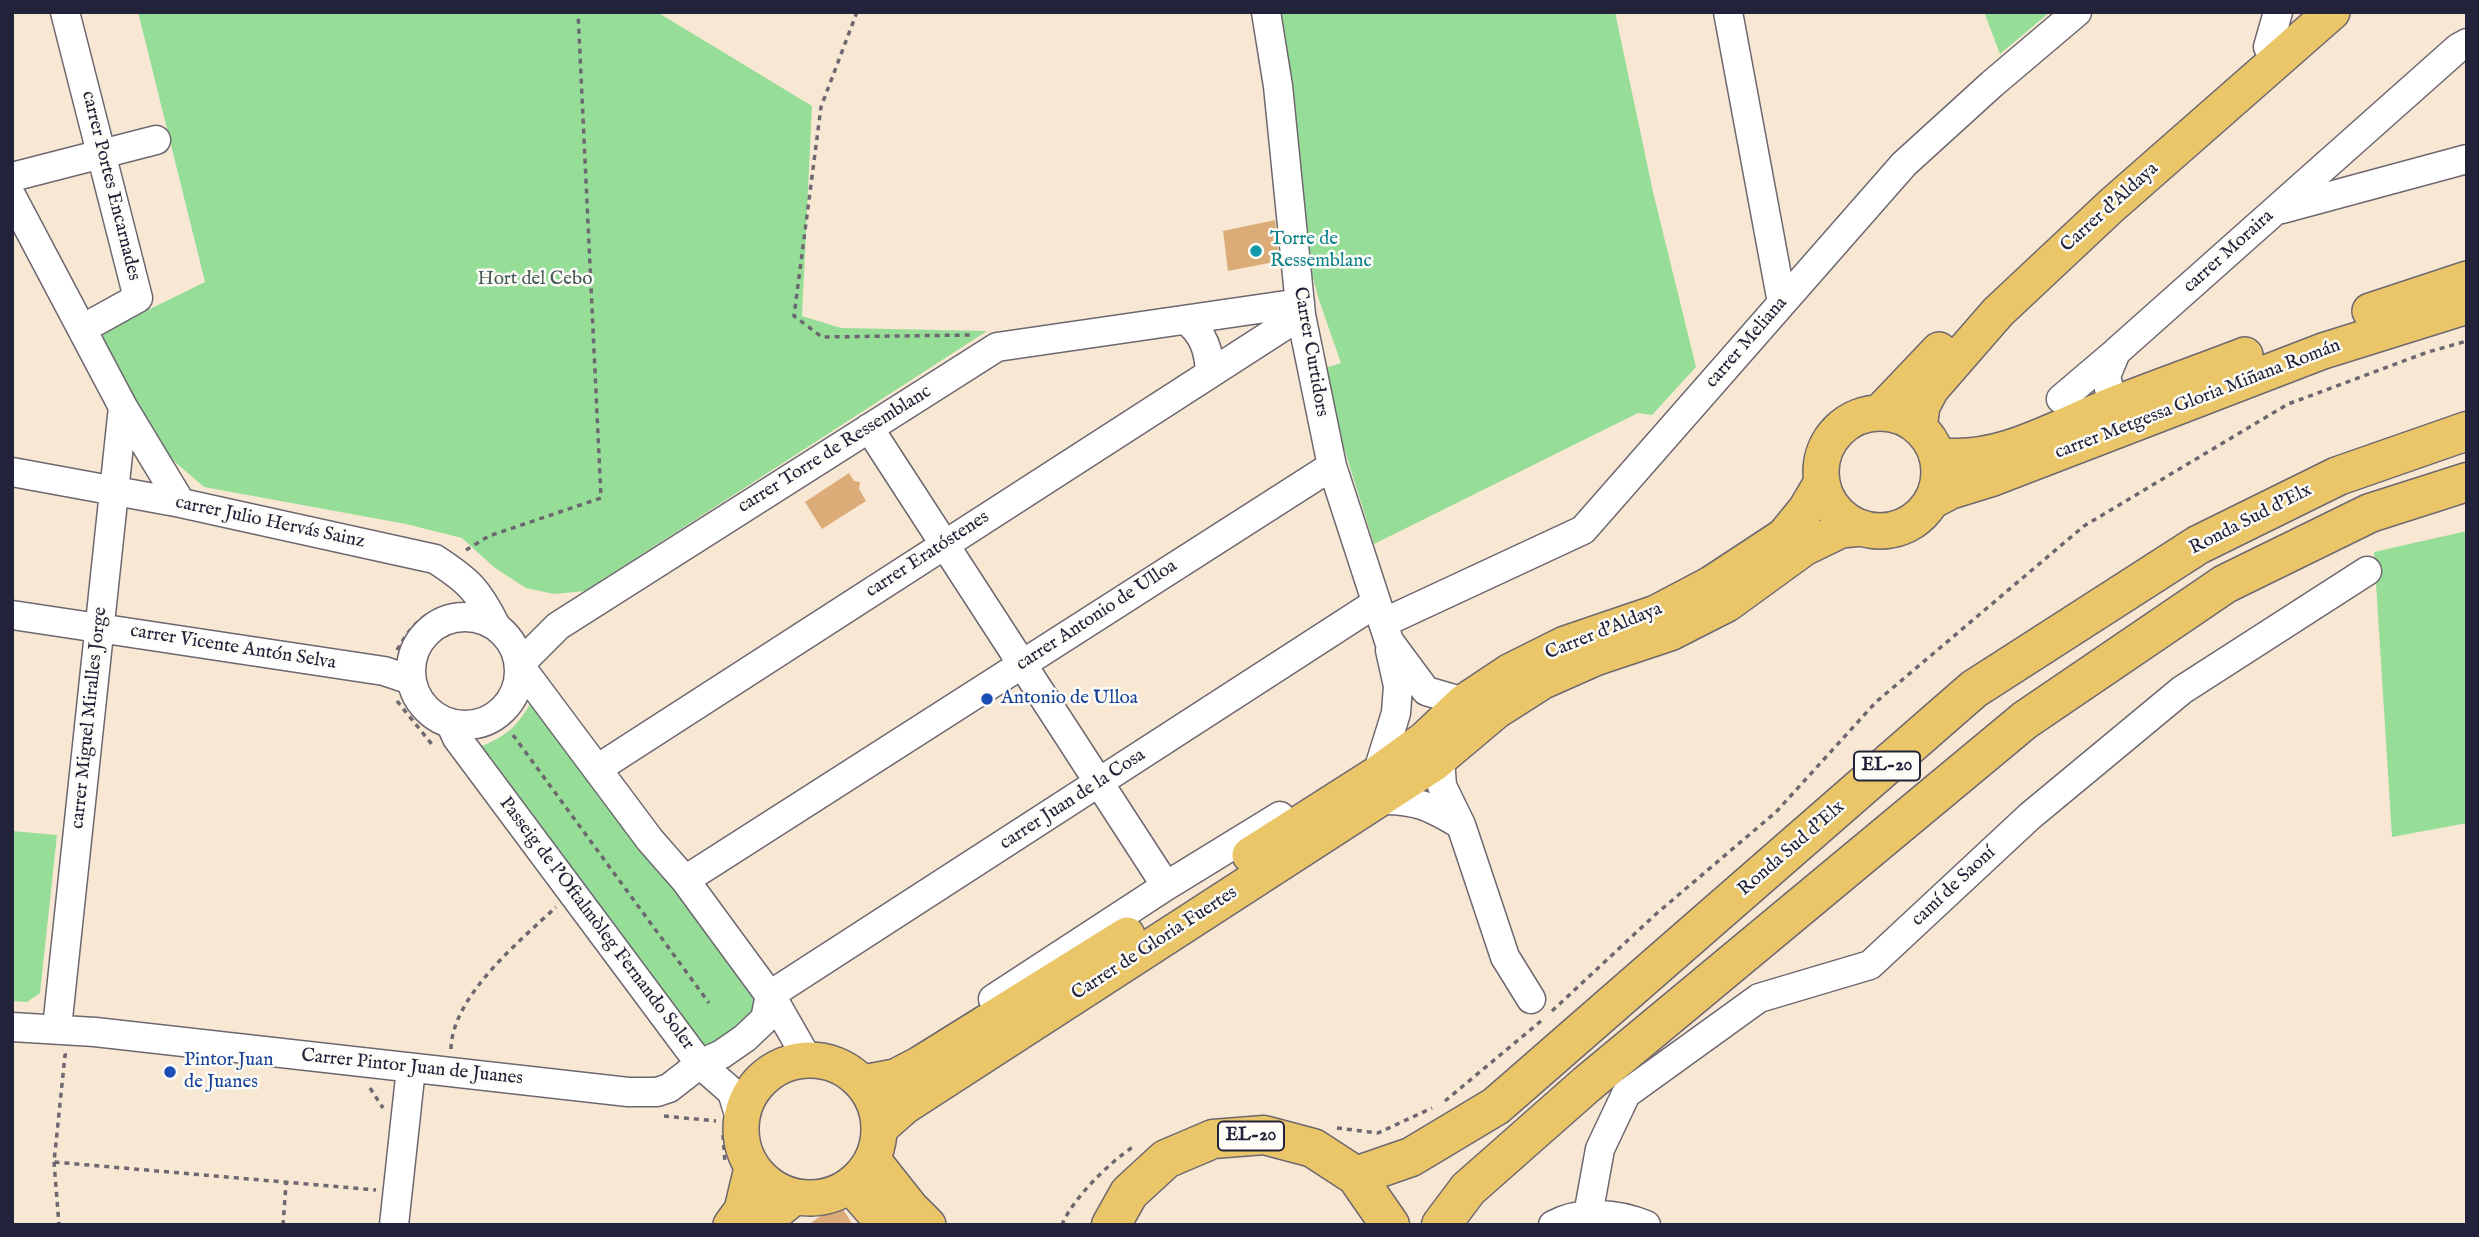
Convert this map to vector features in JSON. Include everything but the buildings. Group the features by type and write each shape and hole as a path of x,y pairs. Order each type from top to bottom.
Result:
{"highway":[{"name":"Ronda Sud d'Elx","path":"1356,1177 1411,1157 1496,1106 1975,690 2198,545 2338,476 2467,431"},
{"name":"EL-20","path":"1441,1225 1468,1189 1587,1084 2025,720 2225,584 2370,513 2467,482"},
{"name":"EL-20","path":"1111,1225 1129,1194 1166,1159 1213,1139 1264,1135 1313,1148 1356,1177 1390,1225"}],"main road":[{"name":"Carrer d'Aldaya","path":"1879,413 2010,277 2308,12"},
{"name":"Carrer d'Aldaya","path":"1928,442 1922,405 1931,389 1998,312 2111,206 2332,12"},
{"name":"carrer Metgessa Gloria Miñana Román","path":"1928,442 1957,459 1976,457 2015,446 2112,378 2316,328 2467,279"},
{"name":"carrer Metgessa Gloria Miñana Román","path":"1932,501 1951,491 1993,478 2323,351 2467,306"},
{"path":"1879,413 1900,417 1928,442 1940,471 1938,486 1932,501 1922,514 1909,524 1894,530 1861,528 1847,522 1835,511 1826,497 1821,465 1834,435 1847,423 1862,416 1879,413"},
{"name":"Carrer d'Aldaya","path":"1378,787 1464,702 1509,672 1566,644 1656,613 1711,584 1784,536 1807,509 1822,482"},
{"name":"Carrer d'Aldaya","path":"1437,761 1496,712 1543,681 1595,658 1670,633 1727,604 1804,548 1841,530 1861,528"},
{"name":"Carrer de Gloria Fuertes","path":"863,1083 895,1077 942,1050 1180,901 1332,801 1378,787 1437,761"},
{"name":"Carrer de Gloria Fuertes","path":"868,1158 905,1106 1378,787"},
{"path":"868,1158 824,1198 794,1197 770,1186 752,1168 731,1121 763,1078 783,1065 808,1060 828,1062 847,1070 863,1083 875,1104 868,1158 885,1225"},
{"path":"868,1158 928,1225"},
{"path":"732,1225 742,1210 752,1168"},
{"path":"760,1225 794,1197"}],"street":[{"name":"carrer Portes Encarnades","path":"65,12 138,298 82,329"},
{"name":"Carrer Curtidors","path":"1266,12 1278,86 1301,309 1309,358 1332,466 1383,622 1398,687 1397,708 1378,787"},
{"path":"1728,12 1782,303"},
{"name":"carrer Meliana","path":"1383,622 1583,530 1905,164 1992,84 2077,12"},
{"path":"2268,47 2278,12"},
{"name":"carrer Moraira","path":"2062,399 2112,378 2276,211 2458,48 2467,43"},
{"path":"12,177 156,140"},
{"path":"2342,151 2337,158 2339,169 2342,178 2354,189"},
{"path":"2276,211 2467,159"},
{"path":"12,197 123,407 181,503"},
{"name":"carrer Torre de Ressemblanc","path":"520,665 558,626 997,347 1186,320 1301,309"},
{"name":"carrer Eratóstenes","path":"597,769 1261,342 1301,309"},
{"path":"1186,320 1197,329 1205,343 1210,373"},
{"path":"1261,342 1282,345 1309,358"},
{"name":"carrer Miguel Miralles Jorge","path":"57,1028 123,407"},
{"path":"869,428 1166,886"},
{"name":"carrer Antonio de Ulloa","path":"685,880 1332,466"},
{"name":"carrer Julio Hervás Sainz","path":"12,472 181,503 435,559 464,578 483,600 496,626"},
{"name":"camí de Saoní","path":"1588,1214 1601,1149 1626,1094 1759,998 1870,965 2030,816 2182,690 2367,571"},
{"name":"carrer Vicente Antón Selva","path":"12,615 384,671 411,680"},
{"path":"520,665 515,694 501,713 477,725 451,724 436,718 422,705 411,680 411,660 417,644 429,630 452,618 475,617 496,626 512,643 520,665 650,840 685,880 769,995 808,1060"},
{"name":"Carrer Curtidors","path":"1383,622 1426,691 1464,702"},
{"name":"carrer Juan de la Cosa","path":"769,995 1099,784 1383,622"},
{"name":"Passeig de l'Oftalmòleg Fernando Soler","path":"451,724 457,738 700,1063 732,1092 731,1121"},
{"path":"1437,761 1443,786 1461,825 1505,957 1531,999"},
{"path":"1378,787 1431,806 1461,825"},
{"name":"Carrer de Gloria Fuertes","path":"942,1050 951,1026 1166,886 1302,802 1332,801"},
{"name":"Carrer Pintor Juan de Juanes","path":"12,1027 57,1028 628,1092 657,1092 669,1088 700,1063 722,1054 745,1038 765,1019 769,995"},
{"path":"394,1225 411,1068"},
{"path":"1552,1225 1564,1219 1588,1214 1627,1217 1647,1225"}],"path":[{"path":"435,559 443,542 466,551 489,537 601,498 578,12"},
{"path":"858,12 821,107 794,316 822,337 972,335 997,347"},
{"path":"1331,1127 1378,1133 1440,1105 1546,1016 1656,914 1776,812 1876,702 2084,526 2288,404 2428,352 2467,341"},
{"path":"513,734 709,1003"},
{"path":"451,1072 452,1036 469,999 508,952 556,907"},
{"path":"59,1225 54,1162 65,1055 92,1055 95,1032"},
{"path":"654,1115 731,1121"},
{"path":"1062,1225 1085,1191 1121,1155 1142,1142"},
{"path":"54,1162 379,1190"},
{"path":"283,1225 286,1184"}],"green space":[{"name":"Hort del Cebo","path":"138,12 657,12 812,106 802,316 841,328 987,331 585,591 554,594 526,588 495,568 462,538 406,524 204,487 175,462 144,426 95,336 205,282"},
{"path":"1280,12 1615,12 1653,192 1696,367 1652,415 1638,413 1374,544 1324,384 1322,369 1341,363 1319,300 1304,245 1288,55"},
{"path":"1984,12 2050,12 2000,54"},
{"path":"2467,531 2467,823 2392,837 2374,552"},
{"path":"532,701 756,994 756,1011 716,1046 695,1043 477,748 510,730"},
{"path":"12,831 57,835 40,993 27,1002 12,1001"}],"place":[{"name":"Torre de Ressemblanc","path":"1256,251"},
{"name":"Antonio de Ulloa","path":"987,699"},
{"name":"Pintor Juan de Juanes","path":"170,1072"}]}
